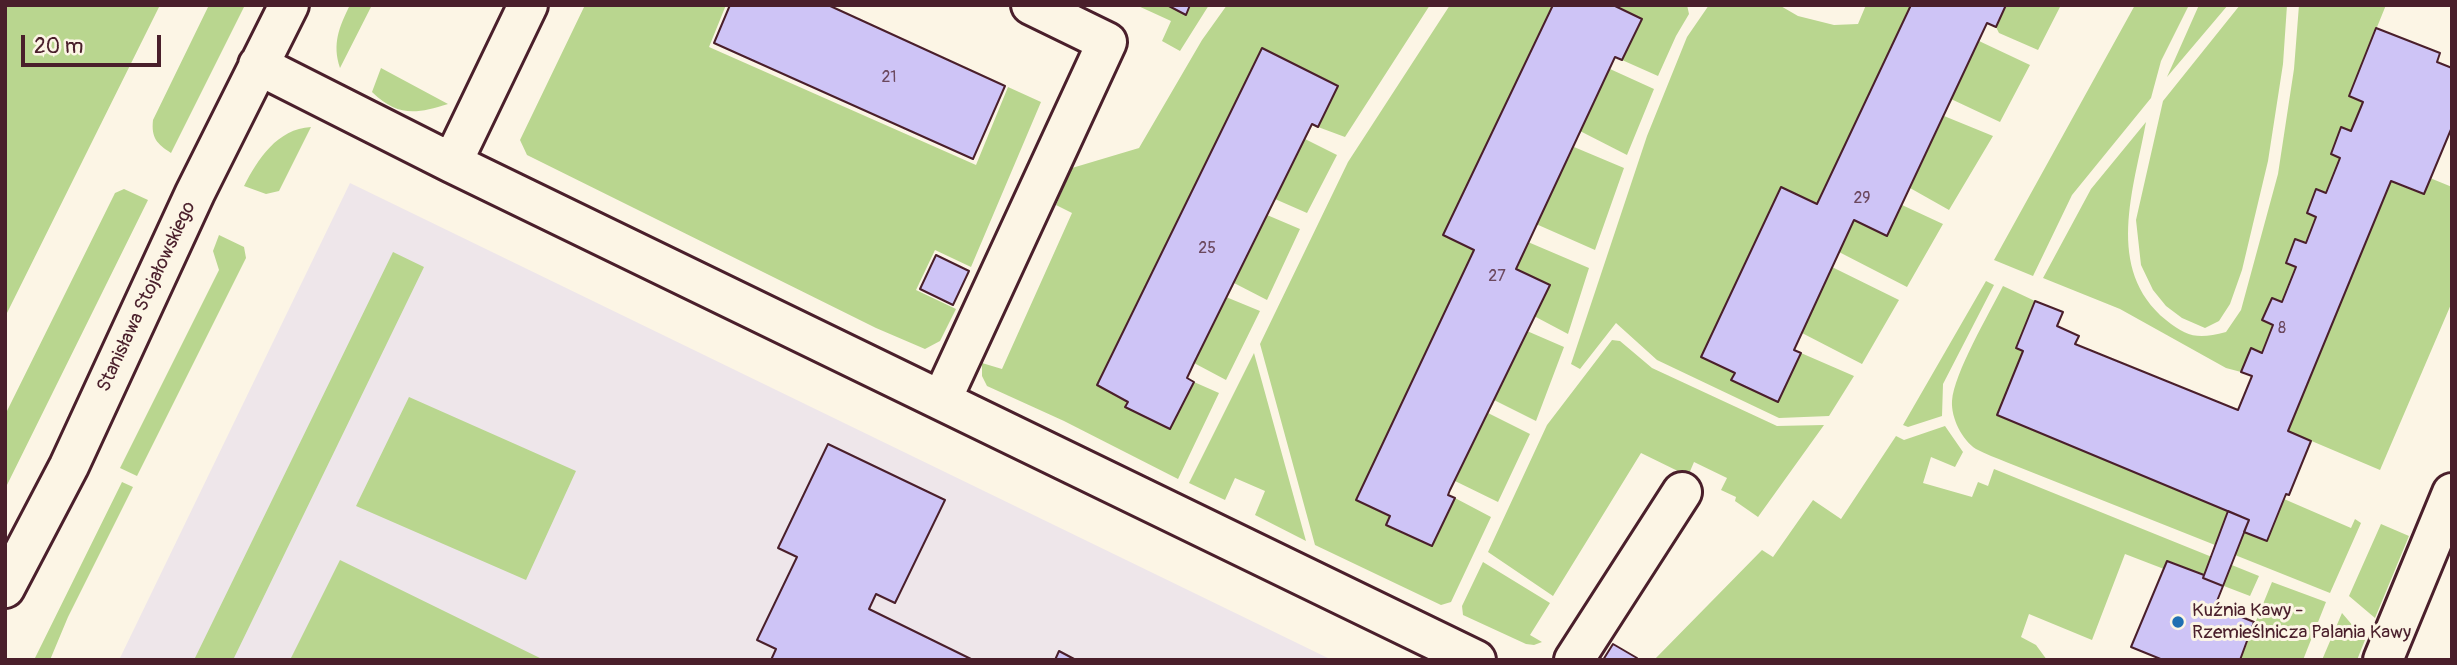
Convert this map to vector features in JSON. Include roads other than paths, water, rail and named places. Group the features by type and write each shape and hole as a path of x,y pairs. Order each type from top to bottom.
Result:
{"street":[{"name":"Stanisława Stojałowskiego","path":"5,588 69,466 195,193 289,5"},
{"path":"452,163 528,5"},
{"path":"942,399 1107,43 1031,5"},
{"path":"258,65 452,163 1476,660"},
{"path":"1574,660 1682,492"},
{"path":"2383,660 2452,492"}],"place":[{"name":"Kuźnia Kawy - Rzemieślnicza Palania Kawy","path":"2178,622"}]}
